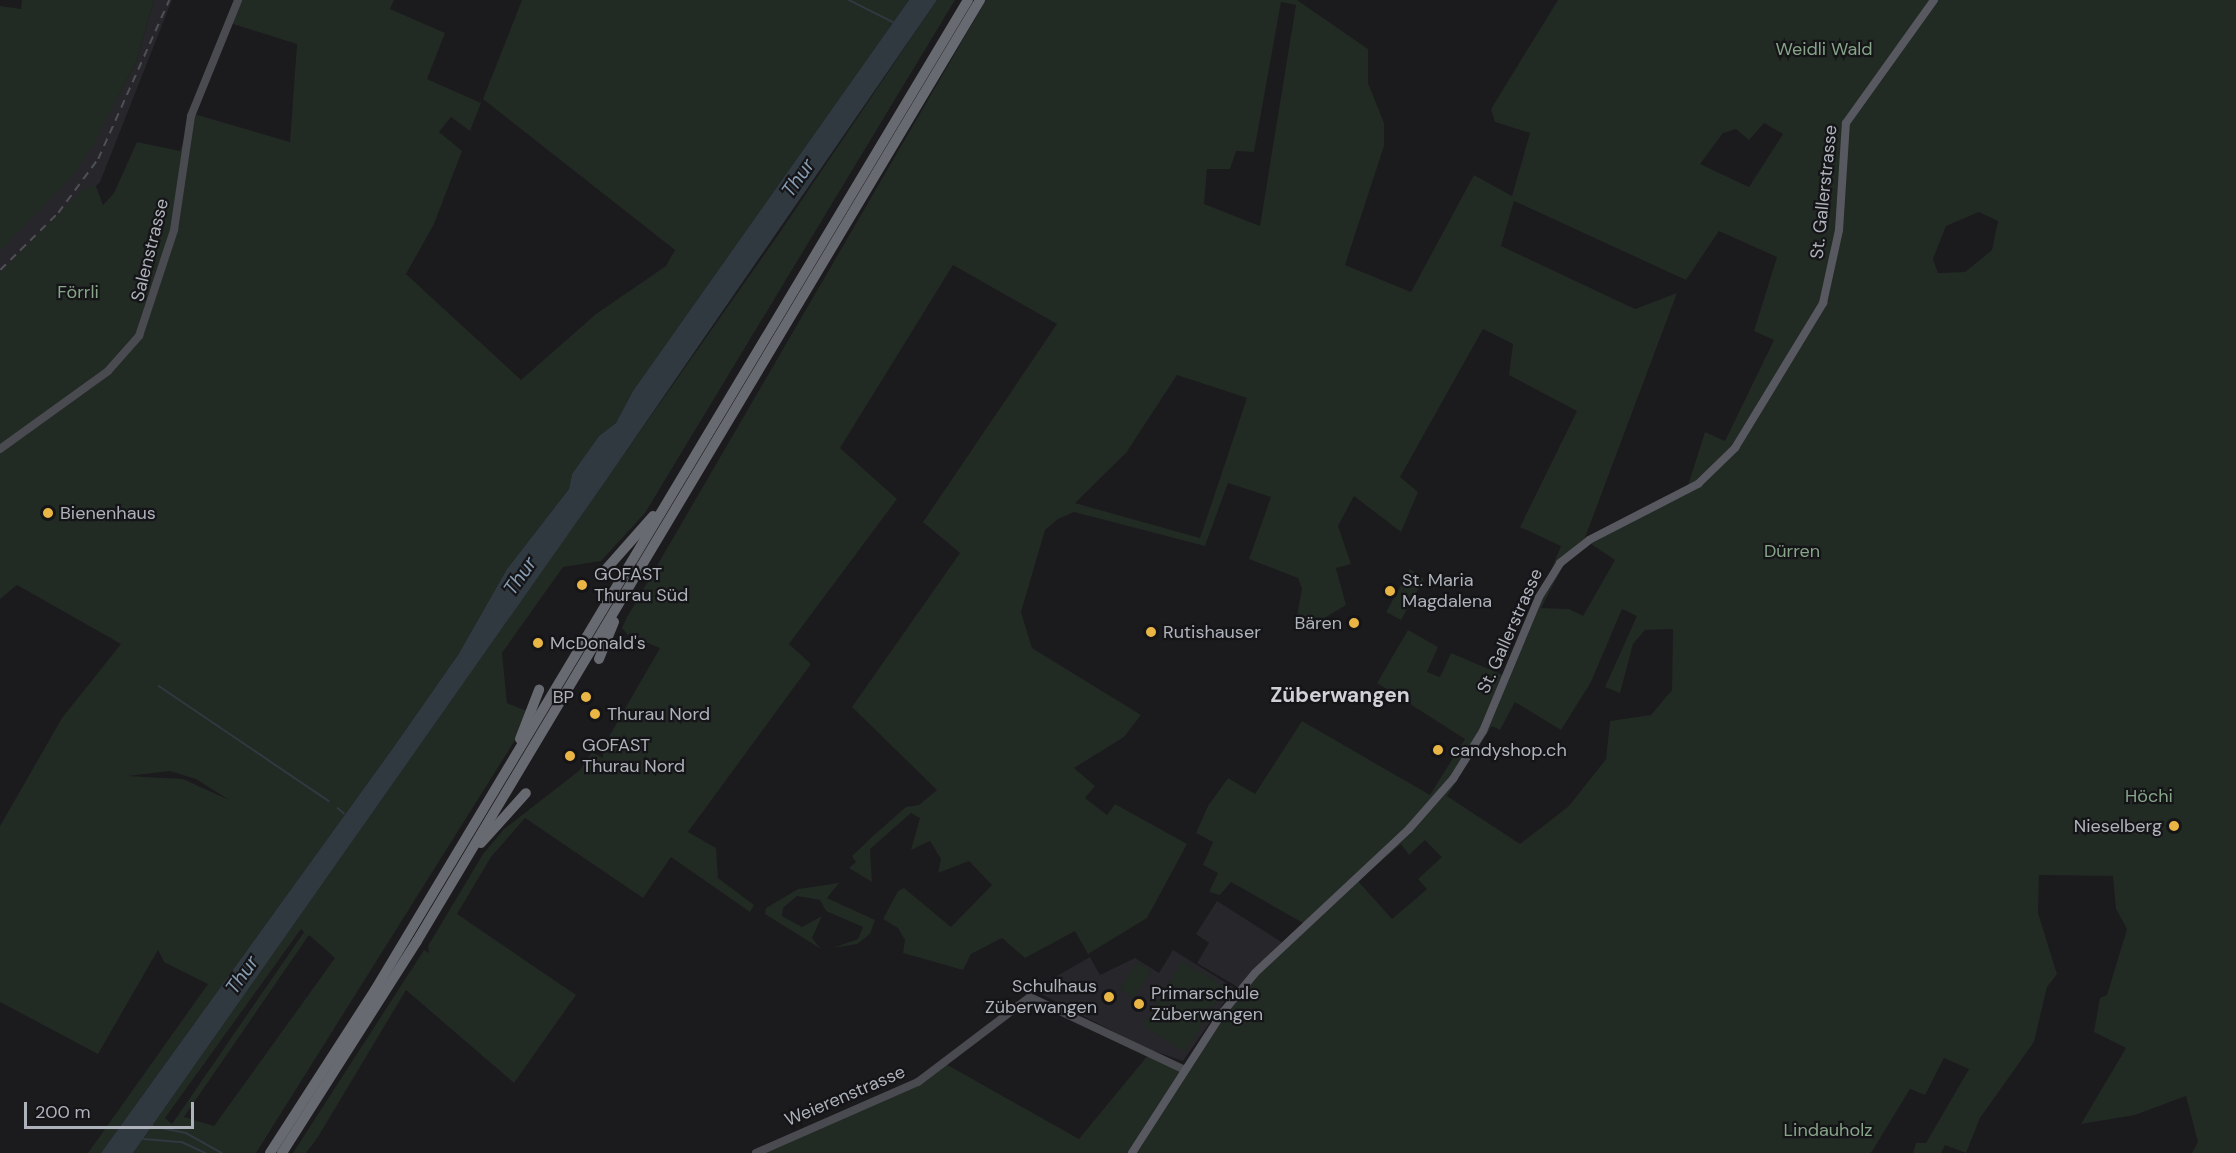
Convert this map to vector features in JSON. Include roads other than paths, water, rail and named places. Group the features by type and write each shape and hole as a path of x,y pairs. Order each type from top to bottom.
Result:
{"highway":[{"path":"282,1153 415,935 492,796 968,0"},
{"path":"448,889 980,0"},
{"path":"600,576 690,465"},
{"path":"599,659 650,552"},
{"path":"492,796 539,690"},
{"path":"270,1153 415,935 448,889 526,793"}],"main road":[{"name":"St. Gallerstrasse","path":"1132,1153 1185,1070 1269,957 1409,829 1453,779 1486,725 1537,601 1560,563 1588,540 1698,484 1735,448 1823,303 1839,230 1846,123 1934,0"}],"street":[{"name":"Salenstrasse","path":"0,449 108,371 139,336 174,230 191,116 238,0"},
{"name":"Weierenstrasse","path":"756,1153 918,1082 1029,997 1185,1070"}],"water":[{"name":"Thur","path":"909,0 937,0 602,486 133,1153 101,1153 393,748 458,655 507,569 569,489 572,474 599,436 616,423 633,391"}],"waterway":[{"path":"849,0 893,22"},
{"path":"159,686 329,801"},
{"path":"338,808 344,813"},
{"path":"151,1126 186,1133 222,1153"},
{"path":"144,1139 182,1142 206,1153"}],"railway":[{"path":"0,270 58,213 98,159 169,0"}],"place":[{"name":"Bienenhaus","path":"48,513"},
{"name":"GOFAST Thurau Süd","path":"582,585"},
{"name":"St. Maria Magdalena","path":"1390,591"},
{"name":"Bären","path":"1354,623"},
{"name":"Rutishauser","path":"1151,632"},
{"name":"McDonald's","path":"538,643"},
{"name":"BP","path":"586,697"},
{"name":"Thurau Nord","path":"595,714"},
{"name":"candyshop.ch","path":"1438,750"},
{"name":"GOFAST Thurau Nord","path":"570,756"},
{"name":"Nieselberg","path":"2174,826"},
{"name":"Schulhaus Züberwangen","path":"1109,997"},
{"name":"Primarschule Züberwangen","path":"1139,1004"}],"district":[{"name":"Züberwangen","path":"1340,695"}],"park label":[{"name":"Weidli Wald","path":"1824,49"},
{"name":"Förrli","path":"78,292"},
{"name":"Dürren","path":"1792,551"},
{"name":"Höchi","path":"2149,796"},
{"name":"Lindauholz","path":"1828,1130"}]}
